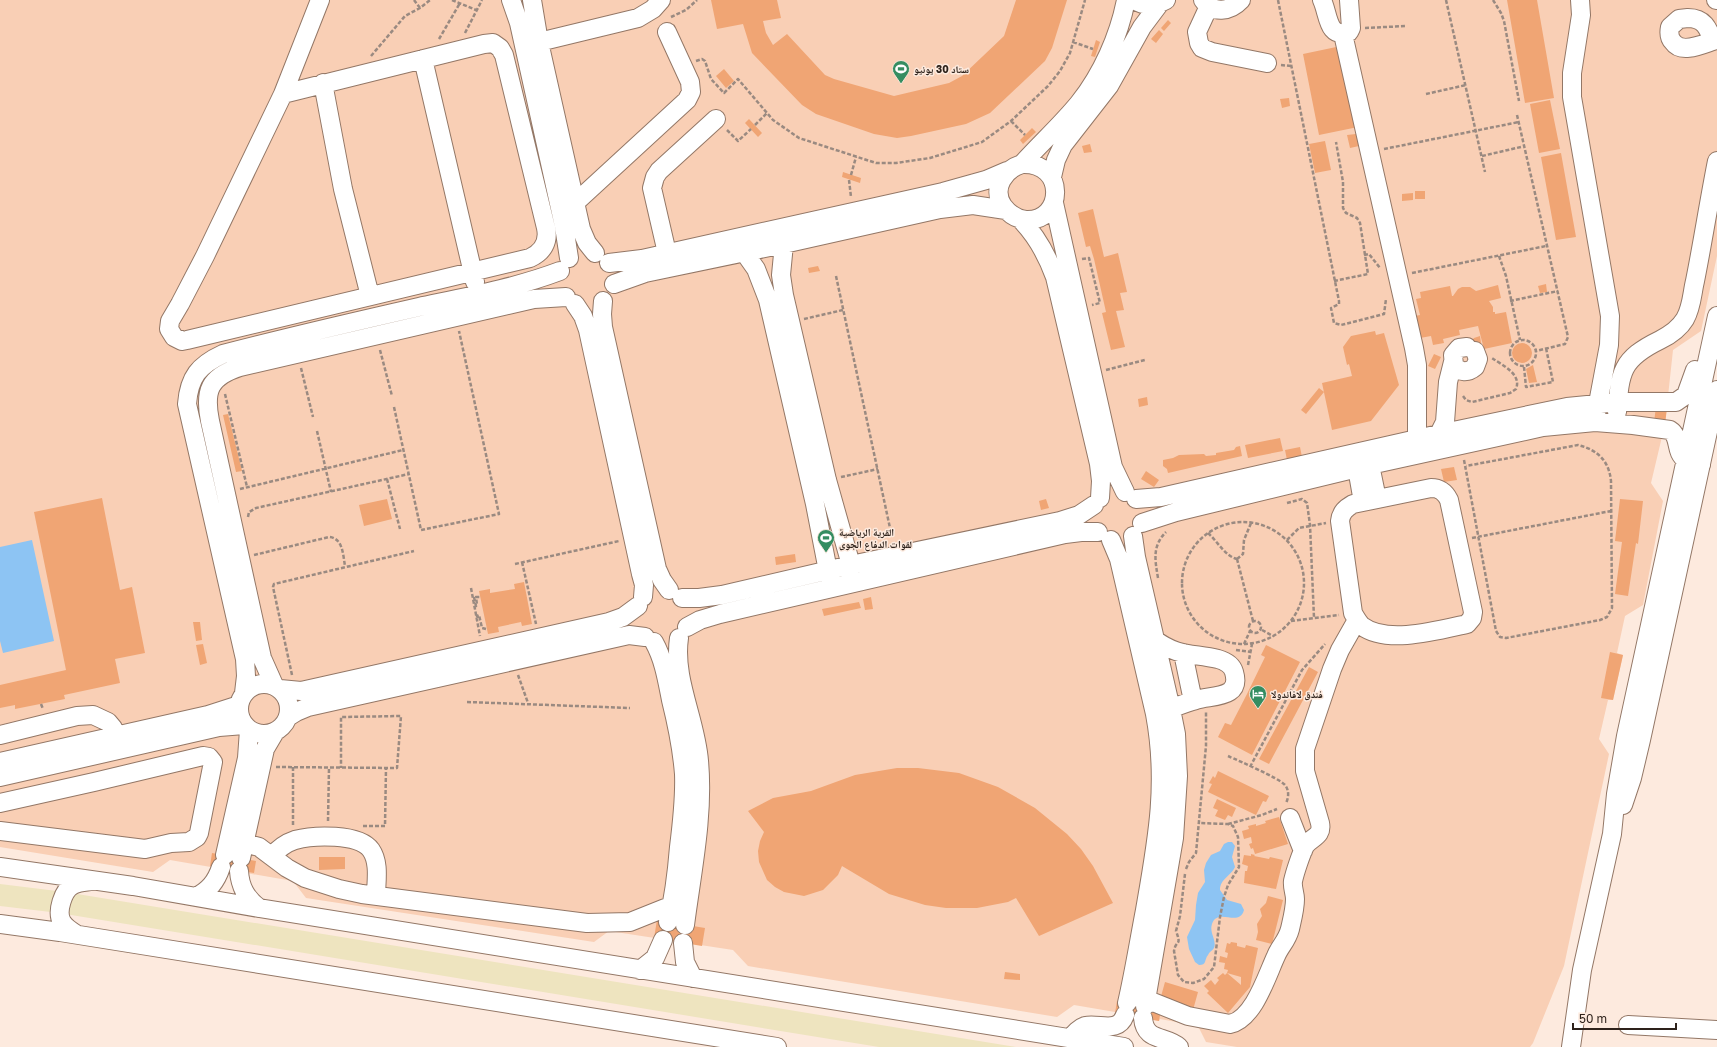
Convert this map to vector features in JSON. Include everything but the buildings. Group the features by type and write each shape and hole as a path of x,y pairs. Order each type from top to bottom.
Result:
{"street":[{"path":"283,94 323,83 493,43 500,48 509,72 546,228 547,234 544,247 536,255 370,296 187,340 182,341 174,337 171,333 169,325 205,256 283,94 320,0"},
{"path":"0,762 218,727 247,728 262,734 275,732 280,729 288,717 288,699 262,658 248,556 226,492 208,409 208,396 211,384 220,374 240,367 534,298 571,301 587,307 603,302 610,294 614,284 613,269 602,258 584,235 567,205 519,23 511,0"},
{"path":"532,0 567,205 565,264 560,285 583,316 588,330 644,585 636,614 636,622 639,630 649,639 661,656 677,727 684,774 684,807 678,916"},
{"path":"539,42 638,18 653,9 661,0"},
{"path":"1071,1038 1080,1028 1085,1026 1114,1026 1121,1022 1136,1006 1170,859 1176,819 1178,757 1163,711 1119,559 1104,536 1094,527 1092,516 1101,481 1099,464 1055,277 1045,252 1030,229 1001,203 999,186 1002,178 1079,103 1101,68 1117,32 1126,0"},
{"path":"1134,0 1146,5 1163,2"},
{"path":"1241,0 1237,5 1229,9 1219,10 1206,3 1198,32 1199,43 1202,48 1212,52 1267,63"},
{"path":"1322,0 1331,28 1337,34 1347,31"},
{"path":"1349,0 1347,31 1370,152 1389,273 1414,348 1417,365 1418,447"},
{"path":"1580,0 1581,15 1572,73 1572,97 1610,316 1609,345 1597,403 1595,422"},
{"path":"1052,178 1056,160 1064,145 1109,86 1142,27 1163,2"},
{"path":"567,205 687,100 691,87 667,32"},
{"path":"423,59 478,294"},
{"path":"323,83 344,189 370,296"},
{"path":"667,253 652,188 655,177 659,171 716,119"},
{"path":"1616,423 1621,374 1628,362 1649,346 1674,332 1680,326 1688,313 1717,161"},
{"path":"258,908 244,892 233,856 247,758 247,728 239,712 246,676 245,659 188,404 188,391 193,378 201,368 211,359 223,354 308,332 539,279 565,264 581,252 602,258 632,261 943,192 986,180 1015,167 1031,163 1040,166 1047,171 1055,185 1056,194 1054,202 1048,211 1040,217 1030,220 984,206 951,207 640,274 614,284"},
{"path":"1054,202 1113,467 1130,495 1142,510 1137,529 1136,557 1154,639 1163,711"},
{"path":"784,244 781,275 790,322 827,480 851,565 844,585"},
{"path":"744,252 756,269 768,300 815,504 828,571 831,579 844,585"},
{"path":"603,302 603,327 657,568 662,580 689,612 683,632 678,662 696,738 699,762 698,820 678,916"},
{"path":"302,312 308,332"},
{"path":"1571,1047 1582,970 1612,834 1632,778 1641,701 1693,462 1708,355 1717,316"},
{"path":"1439,434 1445,422 1448,382 1455,352 1459,348 1471,349 1478,355 1477,364 1456,386 1452,395 1452,408 1456,419 1463,429"},
{"path":"288,717 308,707 628,635 663,643 671,642 700,620 715,615 1065,534 1081,532 1104,536 1118,541 1137,529 1176,512 1363,466 1418,447 1439,434 1542,412 1597,403 1672,402 1680,400 1688,392 1696,370 1708,355"},
{"path":"1453,362 1457,369 1468,372"},
{"path":"1693,462 1717,390"},
{"path":"0,777 212,714 242,699 255,686 267,684 283,689 307,690 616,620 630,612 651,592 660,590 699,598 722,595 851,565 1060,521 1078,515 1111,491 1130,495 1161,497 1418,447 1543,427 1595,422 1616,423 1670,430 1676,436 1678,448 1693,462"},
{"path":"1363,466 1370,500"},
{"path":"1136,1006 1230,1024 1239,1020 1249,1009 1262,990 1276,956 1287,938 1295,904 1294,880 1303,851 1308,842 1317,837 1321,826 1305,771 1304,760 1308,738 1338,655 1355,616 1340,521 1342,514 1346,508 1370,500 1431,488 1444,492 1449,500 1473,612 1469,623 1416,634 1386,634 1367,629 1355,616"},
{"path":"1154,639 1169,649 1218,659 1230,665 1234,670 1234,686 1228,693 1215,697 1199,699 1163,711"},
{"path":"1183,653 1199,699"},
{"path":"0,735 85,715 93,715 108,722 119,742 128,774"},
{"path":"196,898 212,886 233,856 262,767 268,743 275,732"},
{"path":"0,803 202,756 211,759 213,768 200,829 197,837 189,842 171,843 145,849 0,831"},
{"path":"1290,818 1303,851"},
{"path":"272,856 287,843 300,839 334,837 350,838 359,841 370,848 376,861 376,896"},
{"path":"233,856 259,847 287,868 305,878 339,889 376,896 587,923 630,922 643,918 659,910 678,916"},
{"path":"0,867 101,881 196,898 1124,1047"},
{"path":"76,934 66,928 61,921 59,913 65,892 72,885 81,882 101,881"},
{"path":"0,924 76,934 778,1047"},
{"path":"640,970 655,958 663,940"},
{"path":"683,943 685,962 693,978"},
{"path":"1136,1006 1148,1032 1157,1038 1172,1042 1178,1047"},
{"path":"1628,1025 1717,1030"}],"path":[{"path":"414,0 420,8"},
{"path":"376,58 368,60 405,16 420,8 430,0"},
{"path":"452,0 476,10"},
{"path":"469,35 462,37 482,0"},
{"path":"683,66 700,59 704,59 711,78 724,93 738,79 773,120 799,138 876,163 886,164 906,162 930,158 982,142 1011,121 1054,79 1065,62 1073,42 1085,0"},
{"path":"1278,0 1339,304 1333,306 1331,310 1334,323 1341,325 1384,314"},
{"path":"1446,0 1485,172"},
{"path":"1493,0 1504,20 1519,101"},
{"path":"443,42 437,43 460,4"},
{"path":"1347,31 1406,26"},
{"path":"1073,42 1093,49"},
{"path":"1426,94 1466,85"},
{"path":"755,125 767,113"},
{"path":"1517,115 1568,340 1565,344 1536,351"},
{"path":"716,119 738,141 751,129"},
{"path":"1011,121 1025,135"},
{"path":"1370,152 1519,122"},
{"path":"1334,281 1368,274 1360,222 1357,218 1346,213 1343,208 1343,182 1336,142"},
{"path":"1482,156 1525,146"},
{"path":"851,174 856,157"},
{"path":"1364,255 1369,254 1389,273 1499,256 1546,246"},
{"path":"1499,256 1506,276 1510,301 1520,340"},
{"path":"836,276 890,528"},
{"path":"1510,301 1558,292"},
{"path":"790,322 843,310"},
{"path":"394,407 421,530 500,514 456,317"},
{"path":"377,336 392,396"},
{"path":"1520,340 1529,341 1535,347 1536,351 1535,360 1528,366 1515,363 1510,355 1512,346 1520,340"},
{"path":"1524,366 1526,387 1553,382 1546,348"},
{"path":"297,354 313,418"},
{"path":"1456,386 1466,400 1472,402 1512,392 1517,387 1516,377 1494,359"},
{"path":"1092,373 1145,360"},
{"path":"220,374 247,487"},
{"path":"316,431 331,492"},
{"path":"1578,445 1588,448 1598,453 1605,461 1610,471 1611,511 1612,608 1607,617 1600,620 1506,638 1500,637 1496,631 1466,466 1578,445"},
{"path":"226,492 403,450"},
{"path":"827,480 878,469"},
{"path":"248,520 249,512 252,509 409,474"},
{"path":"387,479 400,529"},
{"path":"1286,503 1302,499 1307,503 1310,525 1314,618"},
{"path":"1458,542 1611,511"},
{"path":"1287,540 1299,528 1340,521"},
{"path":"1238,559 1243,554 1244,540 1251,523"},
{"path":"1251,523 1271,528 1287,540 1298,556 1304,575 1304,585 1300,604 1291,621 1273,636 1259,642 1244,644 1221,640 1201,628 1189,610 1183,588 1185,564 1196,545 1208,533 1229,524 1251,523"},
{"path":"1160,584 1155,559 1155,550 1159,540 1169,530"},
{"path":"1208,533 1220,544 1228,555 1238,559"},
{"path":"248,556 333,537 339,542 345,566"},
{"path":"514,564 633,538"},
{"path":"248,556 254,548"},
{"path":"283,689 293,677 273,585 277,582 414,551"},
{"path":"1238,559 1253,621 1250,624 1250,631 1244,644"},
{"path":"522,562 540,638"},
{"path":"471,588 483,650"},
{"path":"472,596 474,596 476,606 478,605 476,596 480,597"},
{"path":"479,630 479,615 482,628 486,629"},
{"path":"1291,621 1355,616"},
{"path":"1253,621 1260,623 1262,630 1273,636"},
{"path":"1250,631 1255,634 1262,630"},
{"path":"1250,767 1302,670 1330,639"},
{"path":"1228,649 1250,652"},
{"path":"516,670 528,703"},
{"path":"1199,699 1207,719 1206,746 1196,853 1186,869 1180,916 1176,931 1179,941 1174,951 1178,976 1184,982 1193,983 1204,979 1214,967 1224,897 1228,885 1238,869 1239,862 1236,830 1233,826 1228,824"},
{"path":"467,702 528,703 630,708"},
{"path":"262,767 329,768 341,768 397,768 401,716 342,717 341,768"},
{"path":"1198,823 1228,824 1268,813 1282,806 1288,800 1288,792 1285,785 1228,756"},
{"path":"293,767 293,826 300,826"},
{"path":"328,826 329,768"},
{"path":"356,826 385,826 386,768"}],"shaded area":[{"name":"القرية الرياضية لقوات الدفاع الجوى","path":"0,0 1717,0 1717,256 1701,331 1673,350 1665,424 1651,483 1663,501 1643,605 1625,616 1617,653 1623,655 1613,700 1608,700 1599,739 1609,754 1564,966 1533,1043 1530,1047 1237,1047 1206,1042 1198,1026 1160,1019 1159,1021 1074,1005 1057,1017 748,966 733,950 609,931 594,942 306,898 293,881 170,860 153,872 0,847"}],"sand":[{"path":"0,884 65,892 1016,1047 879,1047 59,913 0,906"}],"water":[{"path":"32,540 54,641 3,653 0,641 0,547"},
{"path":"1232,842 1235,846 1232,857 1235,867 1220,886 1220,890 1227,900 1241,904 1244,910 1238,917 1219,917 1215,919 1211,927 1215,942 1214,948 1208,954 1204,963 1199,965 1195,962 1189,949 1187,937 1195,920 1198,893 1205,882 1204,870 1206,863 1211,855 1220,851 1224,844"}],"place":[{"name":"ستاد 30 يونيو","path":"901,84"},
{"name":"القرية الرياضية لقوات الدفاع الجوى","path":"826,553"},
{"name":"فندق لافاندولا","path":"1258,709"}]}
